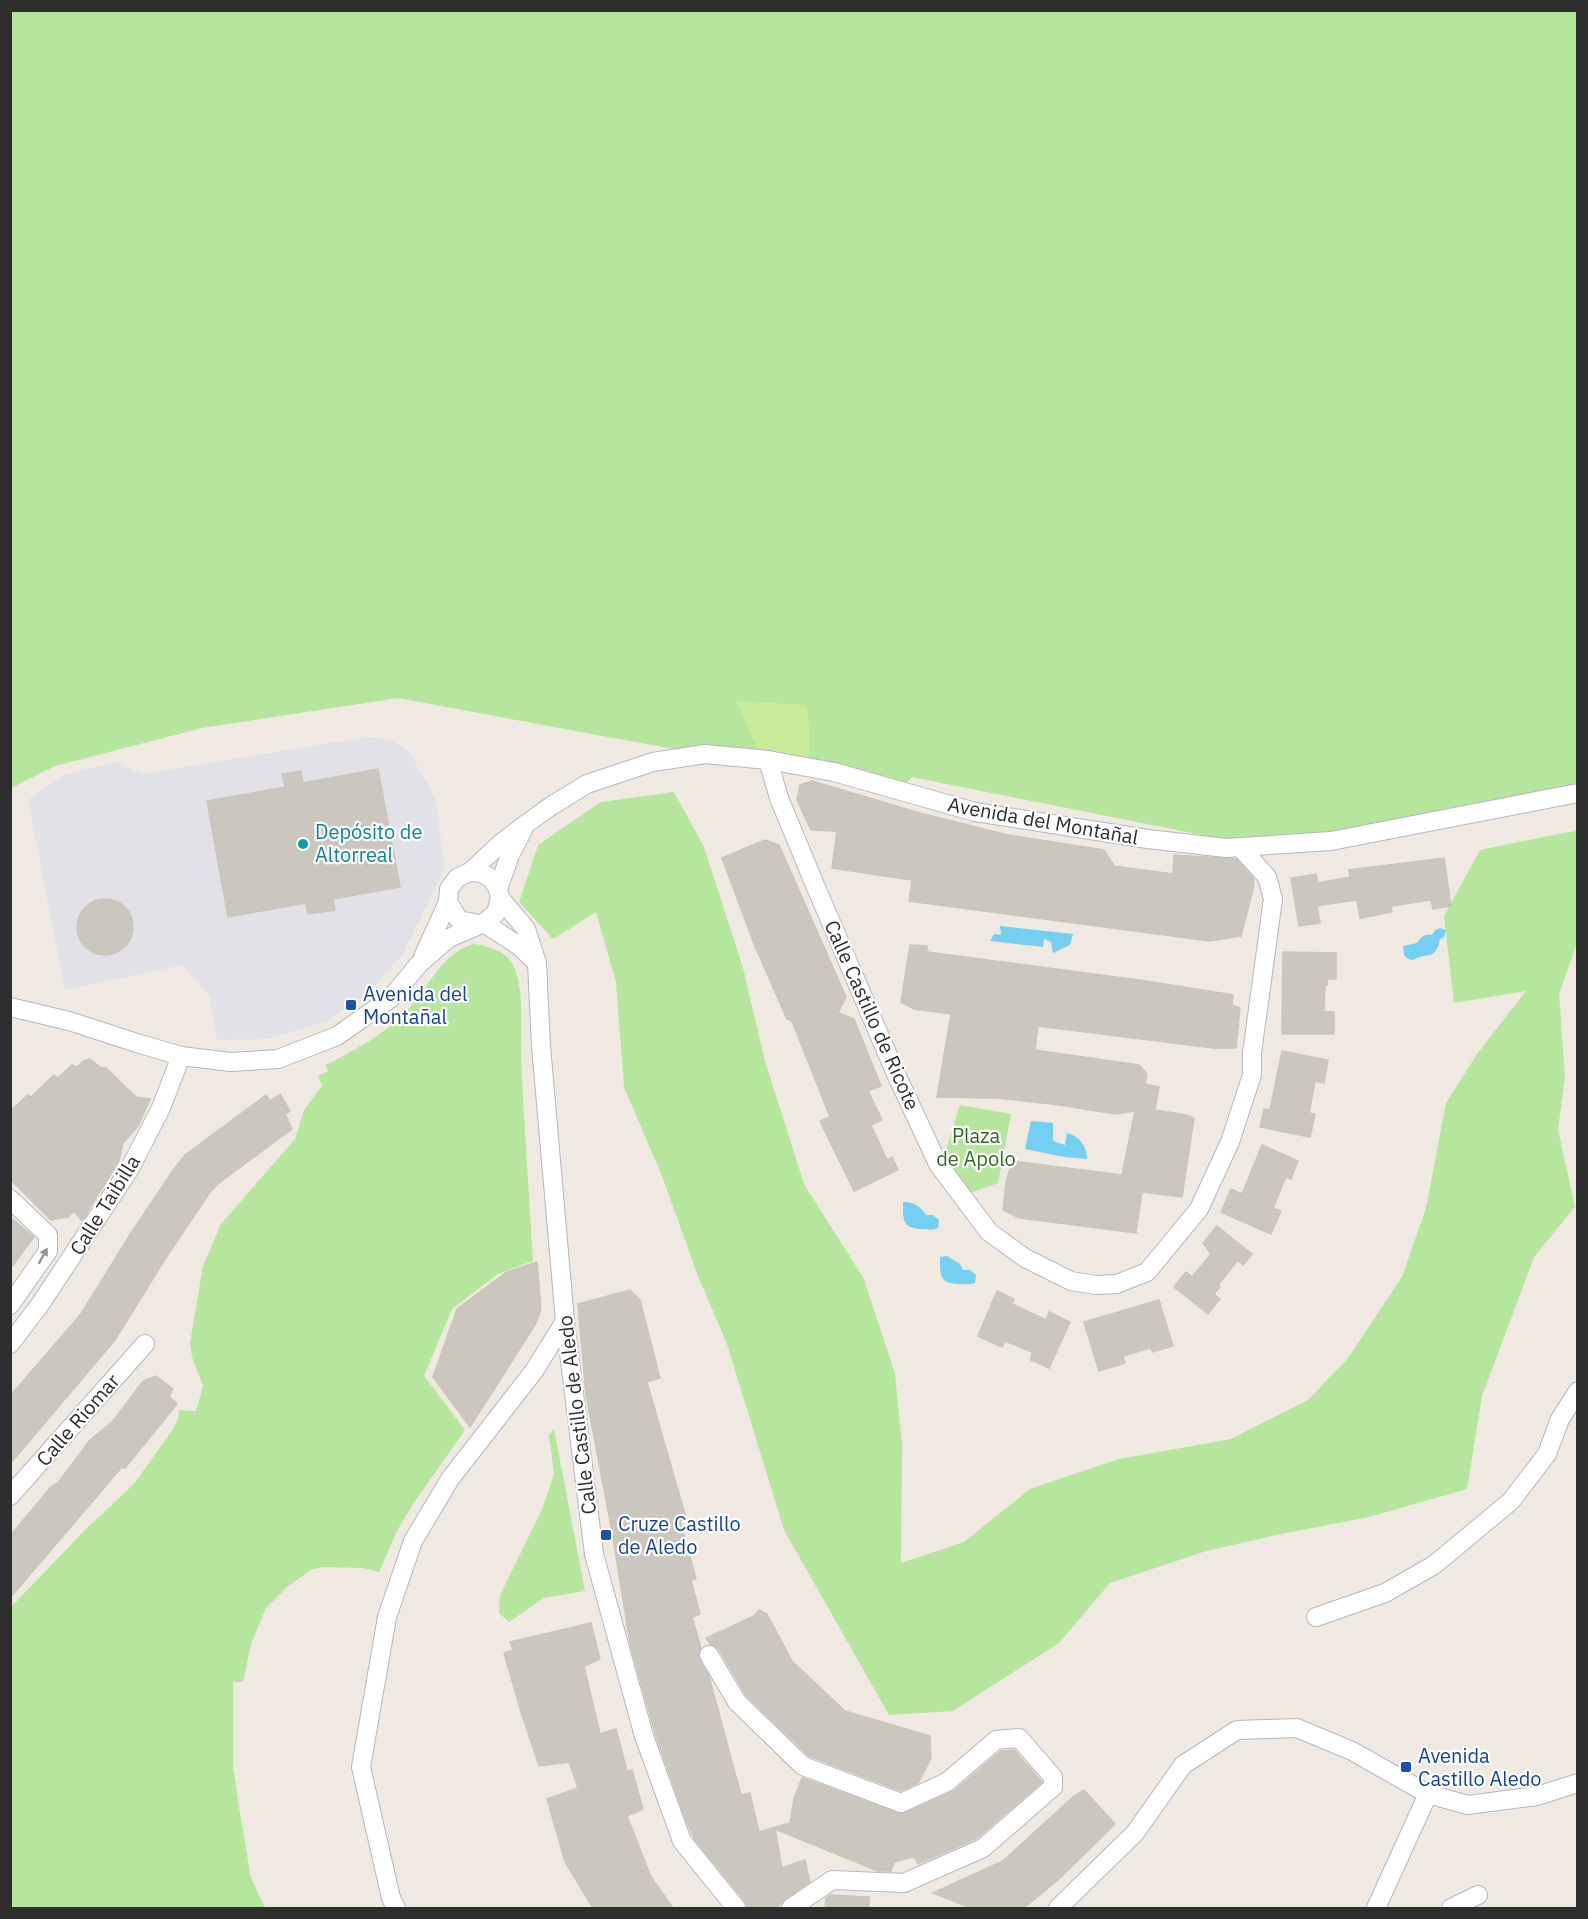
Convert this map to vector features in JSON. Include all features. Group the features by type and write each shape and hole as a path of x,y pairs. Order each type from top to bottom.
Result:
{"street":[{"name":"Avenida del Montañal","path":"470,872 526,824 550,806 587,784 653,762 705,754 768,760 834,772 975,812 1148,839 1226,848 1331,841 1578,794"},
{"name":"Calle Castillo de Ricote","path":"768,760 779,798 812,878 896,1074 938,1164 989,1232 1025,1258 1071,1281 1096,1285 1117,1284 1147,1272 1199,1209 1230,1142 1252,1075 1252,1053 1273,899 1267,878 1240,847"},
{"name":"Avenida del Montañal","path":"499,893 510,855 526,824"},
{"path":"10,1007 69,1021 182,1056 231,1062 278,1059 337,1036 392,998 419,964 448,938 481,923 496,913 499,893 492,879 482,873 470,872 457,878 449,889 448,902 419,964"},
{"name":"Calle Castillo de Aledo","path":"499,893 526,929 537,963 541,1046 565,1321 594,1554 644,1736 682,1842 736,1908"},
{"path":"448,902 459,920 481,923 519,946 537,963"},
{"name":"Calle Taibilla","path":"10,1344 39,1306 129,1170 161,1108 182,1056"},
{"path":"10,1198 48,1235 48,1251 10,1305"},
{"path":"396,1908 391,1898 361,1767 387,1617 413,1541 450,1479 534,1371 565,1321"},
{"name":"Calle Riomar","path":"10,1497 145,1344"},
{"path":"1316,1617 1385,1593 1434,1565 1511,1501 1547,1454 1560,1419 1578,1392"},
{"path":"709,1655 737,1702 803,1766 901,1803 947,1782 996,1740 1019,1738 1053,1777 1053,1787 983,1848 904,1883 832,1880 791,1908"},
{"path":"1058,1908 1135,1833 1183,1765 1237,1730 1297,1728 1353,1751 1428,1794 1468,1805 1537,1796 1578,1783"},
{"path":"1376,1908 1428,1794"},
{"path":"1451,1908 1478,1896"}],"shaded area":[{"path":"369,737 391,740 408,750 435,797 445,868 401,957 365,996 327,1021 269,1039 217,1040 210,997 182,965 65,990 28,800 63,775 117,762 142,774"}],"green space":[{"path":"11,11 1577,11 1577,793 1277,850 912,777 900,791 398,698 202,728 55,766 11,788"},
{"path":"736,701 807,705 809,767 762,758"},
{"path":"674,792 704,847 743,968 765,1061 804,1184 864,1279 895,1374 902,1444 901,1563 964,1542 1030,1489 1119,1459 1231,1439 1308,1400 1349,1357 1402,1277 1426,1208 1446,1103 1477,1054 1526,991 1454,1003 1444,916 1480,850 1577,831 1577,943 1559,994 1565,1077 1558,1130 1575,1207 1534,1257 1482,1396 1467,1489 1369,1517 1206,1551 1110,1583 1059,1643 953,1711 889,1715 784,1530 727,1344 698,1276 662,1176 624,1087 616,982 596,912 553,939 519,902 538,845 601,802"},
{"path":"474,944 491,948 506,956 517,975 521,1009 522,1082 533,1261 498,1274 452,1309 424,1376 465,1430 413,1504 397,1531 379,1572 363,1568 323,1567 311,1570 287,1587 266,1608 251,1644 243,1682 233,1682 233,1765 238,1801 251,1878 265,1908 11,1908 11,1607 86,1529 134,1484 173,1429 179,1410 196,1411 203,1386 192,1357 190,1343 203,1266 221,1224 295,1139 304,1110 322,1086 318,1076 328,1071 326,1065 367,1042 395,1022 412,1005 452,955"},
{"name":"Plaza de Apolo","path":"960,1105 1011,1114 998,1183 969,1193 945,1153"},
{"path":"554,1429 585,1591 544,1598 509,1622 499,1613 500,1595 541,1512 554,1474 549,1435"}],"water":[{"path":"1000,926 1073,934 1070,945 1053,953 1051,942 1044,939 1043,947 990,941 994,934 1001,935"},
{"path":"1440,928 1446,930 1436,951 1413,960 1404,955 1403,946 1417,943 1423,936 1432,935"},
{"path":"1031,1121 1053,1123 1053,1141 1065,1145 1067,1133 1075,1136 1082,1142 1087,1159 1025,1149"},
{"path":"903,1202 916,1205 926,1215 933,1215 939,1220 938,1228 916,1229 907,1225"},
{"path":"947,1256 960,1264 963,1270 970,1270 976,1275 975,1283 953,1284 944,1280 940,1257"}],"building":[{"name":"Depósito de Altorreal","path":"378,769 400,887 333,899 335,910 308,914 306,903 228,917 207,801 285,787 282,774 301,771 303,783"},
{"path":"812,781 920,813 1008,835 1104,850 1114,866 1173,874 1174,855 1236,859 1253,878 1254,886 1241,936 1210,941 909,901 912,880 832,868 837,831 811,830 797,800 800,785"},
{"path":"765,840 779,845 846,997 838,1013 854,1019 881,1086 868,1091 882,1120 871,1125 887,1160 892,1157 898,1170 854,1191 820,1121 830,1117 792,1021 787,1019 754,944 722,858"},
{"path":"1444,858 1451,906 1433,909 1431,900 1391,906 1392,912 1360,918 1357,900 1349,901 1317,906 1320,923 1299,926 1291,878 1316,874 1318,883 1350,877 1349,870"},
{"path":"105,899 116,901 125,907 131,916 133,927 131,938 125,947 116,953 105,955 94,953 85,947 79,938 77,927 79,916 85,907 94,901"},
{"path":"910,945 927,946 927,952 1233,995 1232,1005 1240,1008 1236,1048 1213,1048 1038,1026 1035,1050 1139,1065 1147,1074 1145,1084 1159,1087 1155,1110 1194,1118 1182,1197 1142,1192 1136,1233 1020,1218 1003,1210 1006,1183 1012,1161 1122,1175 1135,1111 1115,1114 997,1098 937,1097 951,1014 914,1009 901,1002"},
{"path":"1283,952 1336,953 1336,979 1327,979 1324,1012 1334,1012 1334,1034 1282,1034"},
{"path":"1282,1051 1328,1060 1324,1083 1315,1081 1309,1113 1315,1114 1310,1137 1260,1127 1264,1109 1270,1110"},
{"path":"90,1059 101,1068 106,1068 136,1097 150,1099 138,1126 123,1143 119,1161 82,1221 74,1211 68,1217 51,1220 10,1179 10,1111 28,1095 31,1097 54,1075 58,1078 72,1065 77,1067 83,1061"},
{"path":"280,1094 290,1111 285,1114 292,1129 211,1191 115,1340 10,1464 10,1396 81,1314 174,1169 185,1155 266,1095 270,1101"},
{"path":"1262,1145 1298,1161 1291,1179 1286,1177 1273,1208 1281,1211 1271,1234 1221,1212 1231,1189 1242,1194"},
{"path":"10,1217 34,1237 10,1269"},
{"path":"1217,1226 1252,1254 1243,1265 1238,1260 1218,1285 1220,1287 1214,1294 1220,1299 1208,1314 1174,1287 1186,1272 1192,1277 1211,1254 1203,1243"},
{"path":"537,1262 541,1310 535,1325 470,1427 433,1377 457,1309 507,1272"},
{"path":"630,1290 640,1300 660,1378 647,1382 686,1518 680,1521 696,1579 691,1580 700,1614 692,1617 701,1648 698,1656 709,1676 741,1795 750,1793 759,1832 790,1823 794,1799 802,1778 902,1814 954,1791 1001,1751 1014,1750 1042,1782 977,1838 918,1864 914,1857 894,1862 891,1871 878,1871 775,1829 782,1868 805,1860 810,1882 776,1908 747,1908 745,1901 695,1840 655,1733 630,1643 586,1395 578,1304"},
{"path":"997,1291 1014,1299 1012,1304 1046,1320 1049,1312 1070,1322 1049,1368 1031,1360 1032,1352 1005,1341 1002,1347 978,1336"},
{"path":"1159,1300 1173,1346 1153,1352 1150,1348 1123,1356 1125,1363 1099,1371 1084,1322"},
{"path":"156,1376 173,1389 169,1396 177,1404 125,1468 121,1468 10,1598 10,1536 51,1487 58,1483 90,1440 113,1421 143,1381"},
{"path":"759,1610 767,1614 792,1661 845,1711 930,1736 931,1758 918,1783 901,1791 809,1756 746,1695 719,1649 710,1644 706,1638 754,1616"},
{"path":"591,1623 600,1659 584,1666 600,1734 616,1729 627,1771 632,1770 643,1809 627,1816 651,1877 673,1908 593,1908 565,1862 547,1799 578,1788 569,1762 539,1766 504,1653 513,1650 510,1642"},
{"path":"1084,1790 1115,1824 1058,1880 1024,1908 965,1908 966,1906 933,1893 1003,1861 1074,1796"},
{"path":"830,1895 869,1897 869,1908 825,1908 826,1898"}],"place":[{"name":"Depósito de Altorreal","path":"303,844"},
{"name":"Avenida del Montañal","path":"351,1005"},
{"name":"Cruze Castillo de Aledo","path":"606,1535"},
{"name":"Avenida Castillo Aledo","path":"1406,1767"}]}
